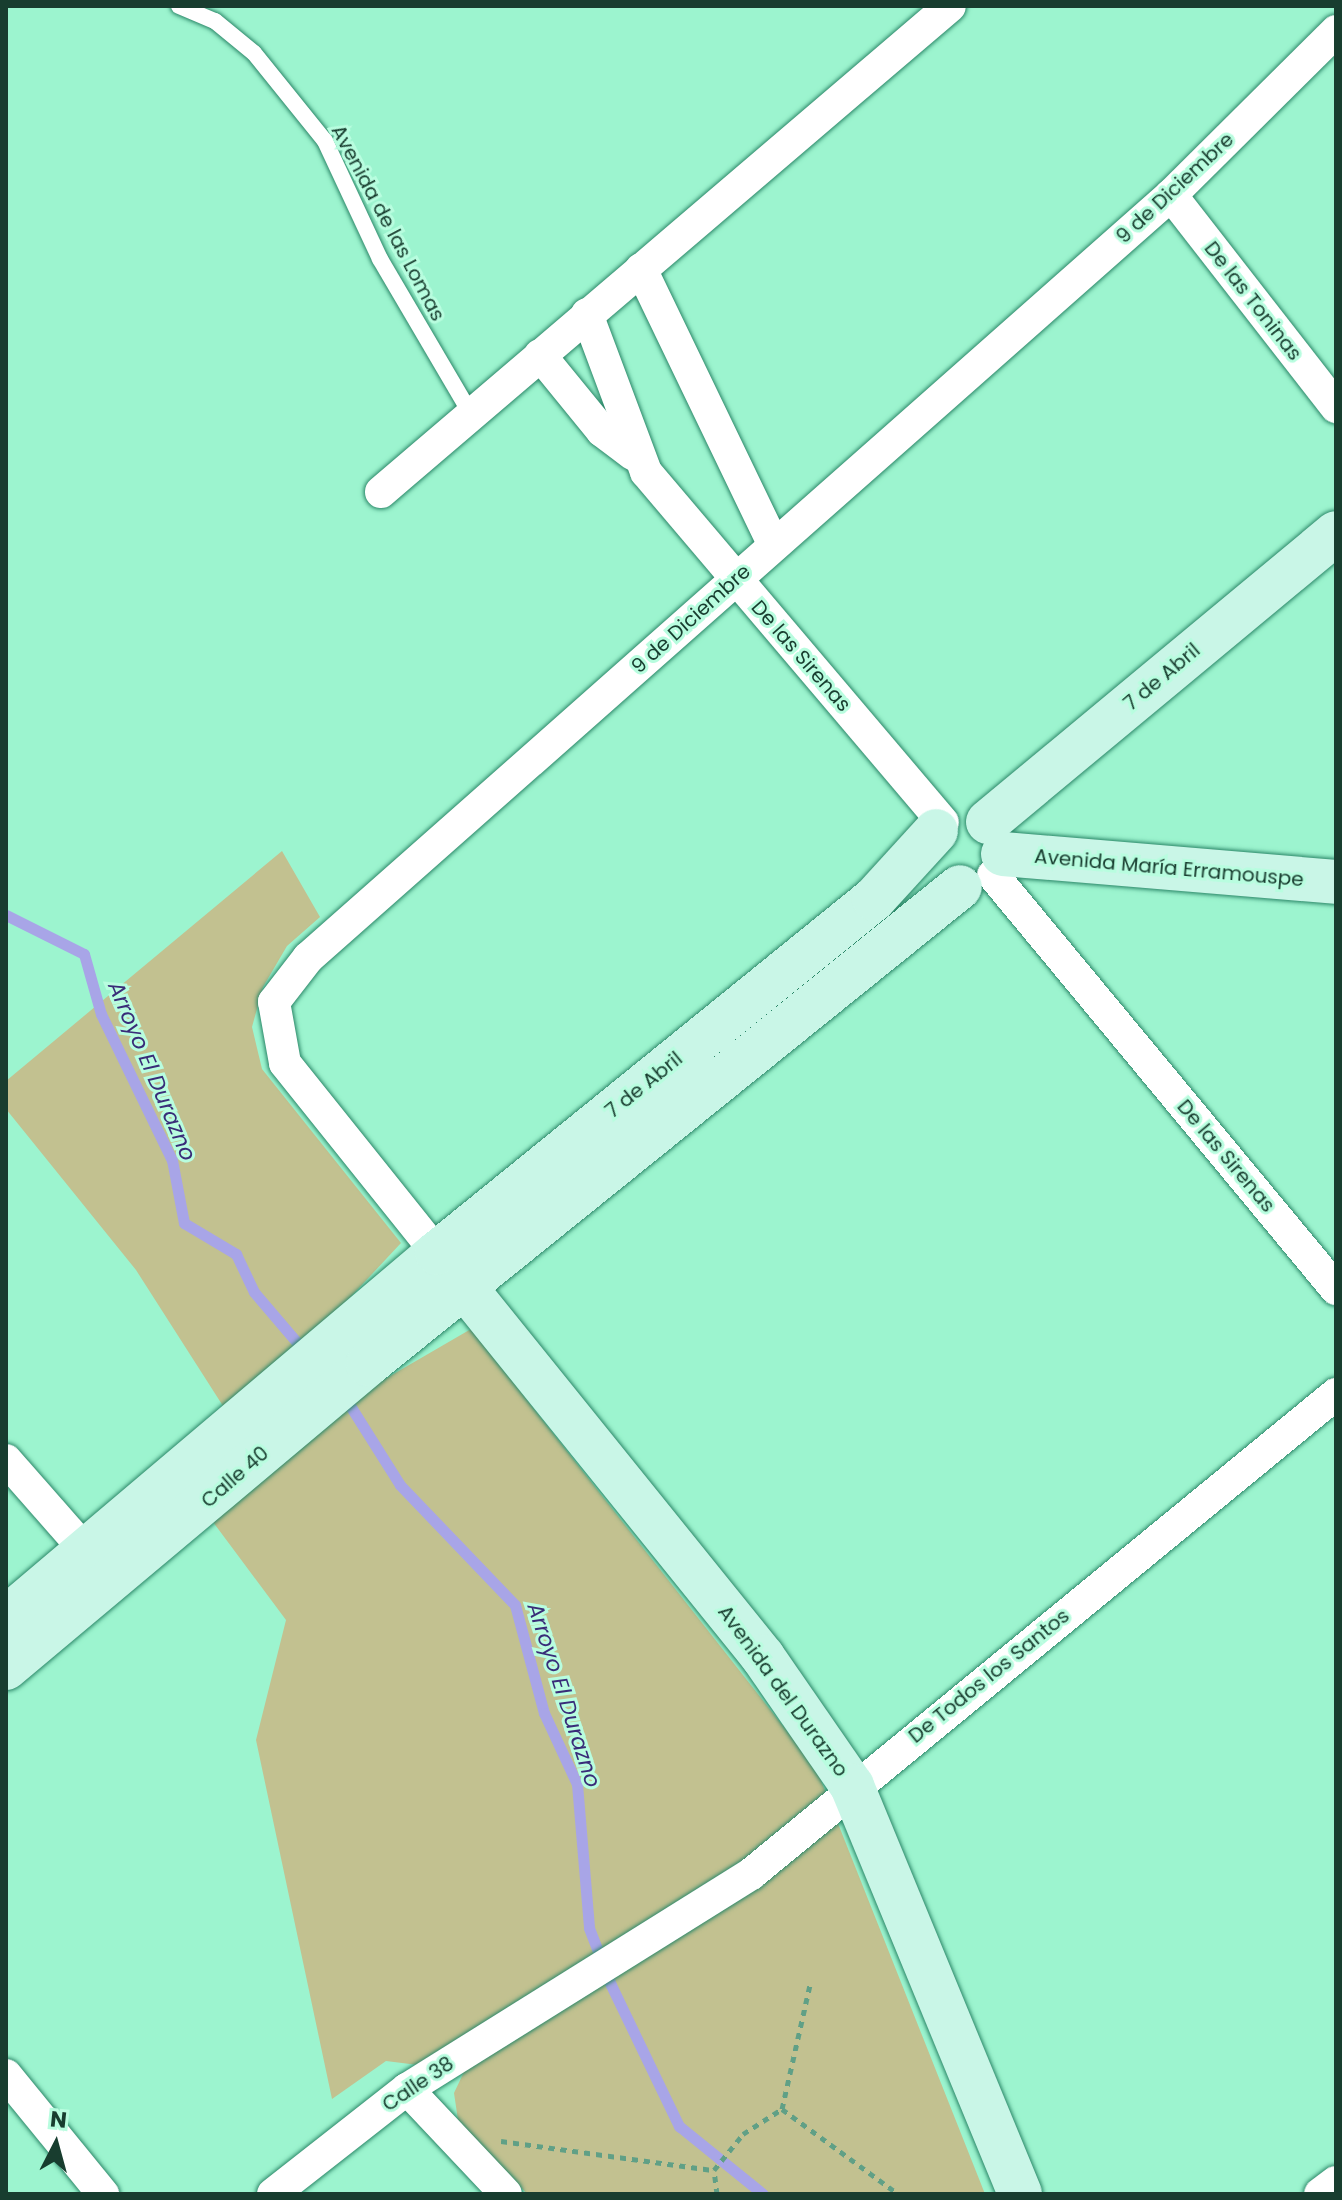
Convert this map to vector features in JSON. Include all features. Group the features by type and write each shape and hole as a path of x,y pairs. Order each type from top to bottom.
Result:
{"main road":[{"name":"7 de Abril","path":"464,1286 986,859 1336,533"},
{"path":"966,815 986,859 933,866 940,826 966,815"},
{"name":"7 de Abril","path":"357,1347 437,1253 874,899 940,826"},
{"name":"Avenida María Erramouspe","path":"986,859 1336,882"},
{"name":"Avenida del Durazno","path":"437,1253 763,1657 852,1786 1020,2194"},
{"path":"357,1347 464,1286"},
{"name":"Calle 40","path":"6,1668 99,1566 357,1347"},
{"name":"Calle 40","path":"6,1618 99,1566"}],"street":[{"path":"381,492 950,6"},
{"name":"9 de Diciembre","path":"437,1253 285,1063 274,1002 308,958 1171,195 1336,31"},
{"name":"De las Toninas","path":"1171,195 1336,407"},
{"path":"641,269 774,545"},
{"name":"De las Sirenas","path":"587,314 624,408 633,454 940,826"},
{"path":"540,355 602,431 633,454"},
{"name":"De las Sirenas","path":"986,859 1336,1289"},
{"name":"De Todos los Santos","path":"634,1947 751,1874 852,1786 1336,1394"},
{"path":"6,1460 99,1566"},
{"name":"Calle 38","path":"273,2194 407,2089 634,1947"},
{"path":"6,2075 103,2194"},
{"path":"407,2089 506,2194"},
{"path":"1320,2194 1336,2182"}],"lane":[{"name":"Avenida de las Lomas","path":"179,6 215,21 254,53 317,130 380,259 471,414"}],"path":[{"path":"717,2194 714,2170 743,2134 782,2109 810,1985"},
{"path":"782,2109 898,2194"},
{"path":"447,2132 714,2170"}],"shaded area":[{"path":"282,851 320,917 287,946 263,987 252,1027 262,1069 401,1243 317,1333 223,1406 136,1270 6,1109 6,1081"},
{"path":"471,1329 816,1768 985,2194 527,2194 458,2120 454,2093 463,2074 446,2048 418,2065 386,2061 332,2099 256,1740 286,1620 213,1522 366,1390"}],"waterway":[{"name":"Arroyo El Durazno","path":"6,915 84,954 101,1014 172,1160 184,1223 236,1254 254,1292 306,1353"},
{"name":"Arroyo El Durazno","path":"344,1396 400,1485 515,1605 544,1713 577,1784 589,1928 611,1985 679,2126 763,2194"}]}
